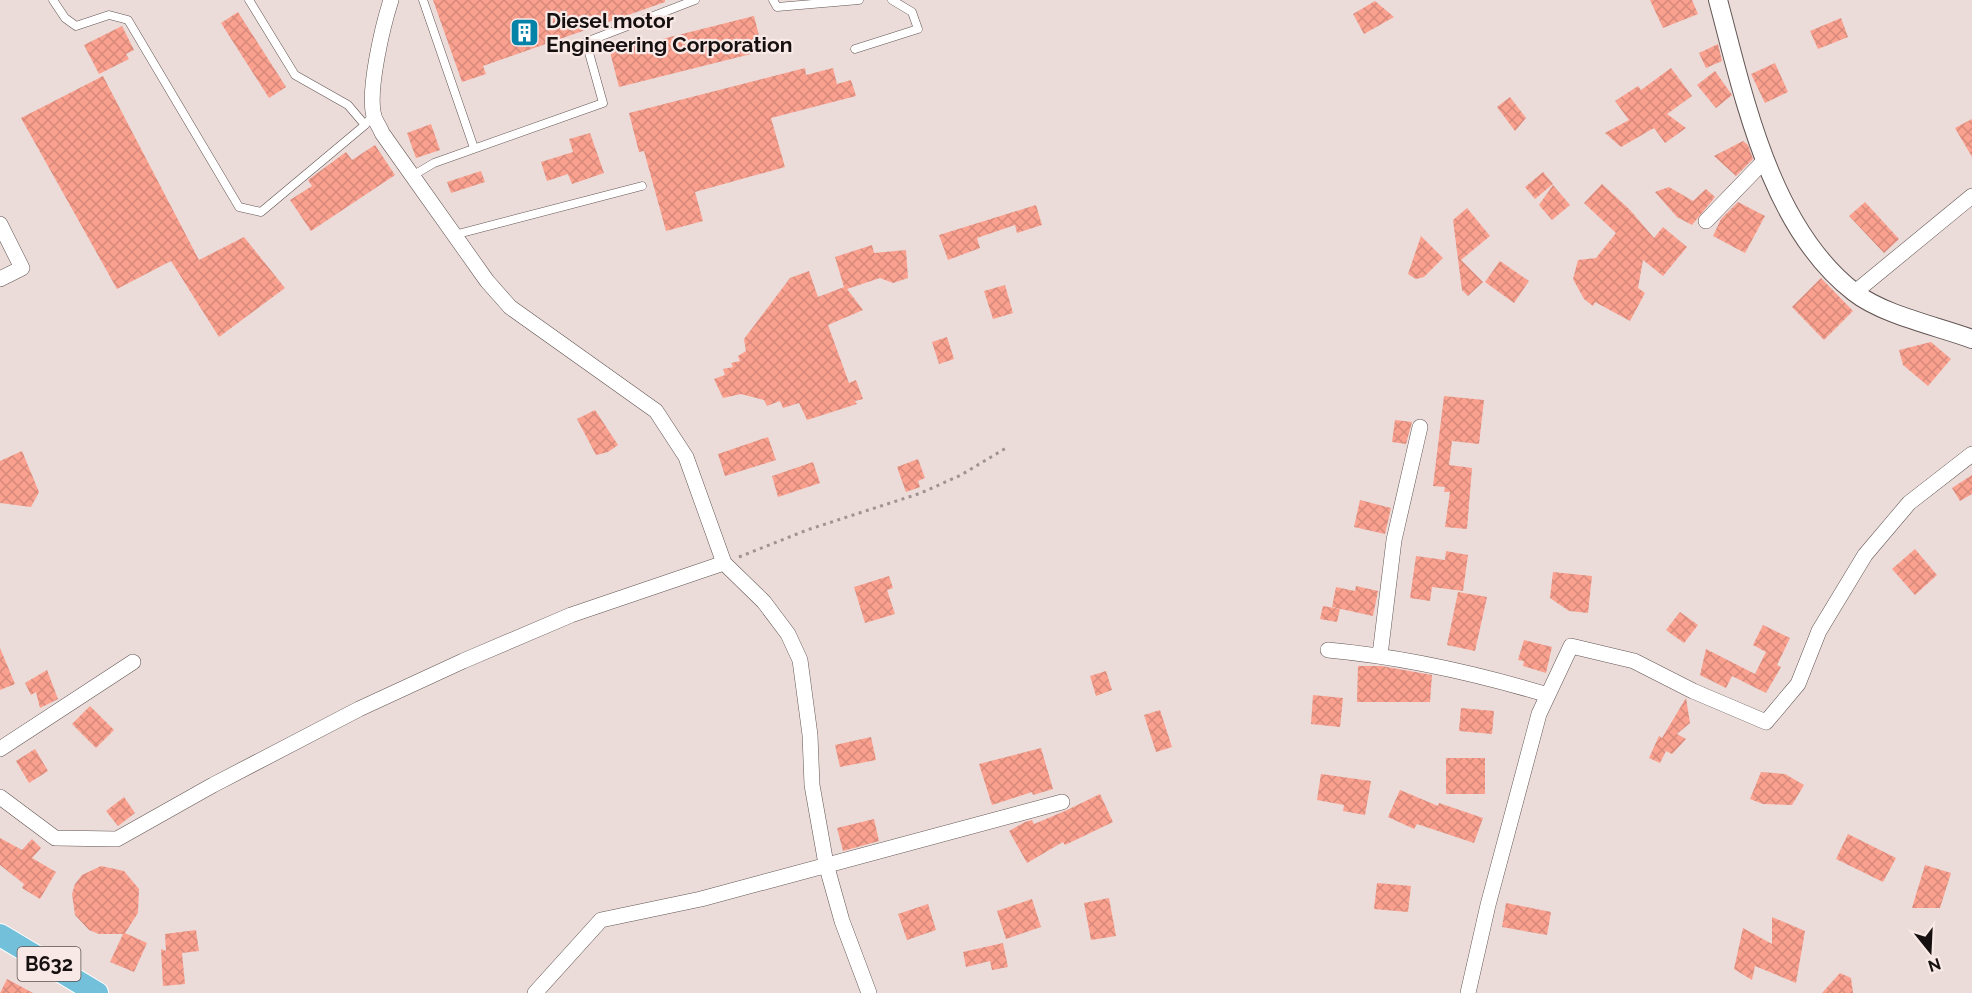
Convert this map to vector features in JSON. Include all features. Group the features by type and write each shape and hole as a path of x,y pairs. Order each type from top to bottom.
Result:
{"main road":[{"name":"B632","path":"0,935 98,993"}],"street":[{"path":"391,0 382,26 369,120 487,281 510,307 656,411 686,457 724,563 764,603 788,634 801,660 810,735 812,785 826,864 842,921 869,993"},
{"path":"1718,0 1765,160 1780,195 1797,225 1821,258 1854,293 1889,310 1972,339"},
{"path":"1706,220 1765,160"},
{"path":"1854,293 1972,196"},
{"path":"0,224 22,268 0,279"},
{"path":"1380,655 1394,540 1420,427"},
{"path":"1468,993 1488,905 1536,725 1571,646 1634,661 1693,691 1766,722 1798,684 1819,631 1865,555 1909,503 1972,454"},
{"path":"0,797 55,838 117,839 213,785 349,715 463,661 571,615 724,563"},
{"path":"1328,650 1380,655 1481,676 1548,696"},
{"path":"0,749 133,662"},
{"path":"535,993 601,920 701,898 1062,802"}],"lane":[{"path":"53,0 65,18 76,26 109,15 128,20 238,207 261,212 369,120 348,105 295,75 249,0"},
{"path":"423,0 474,148"},
{"path":"412,176 434,163 603,103 586,42 695,0"},
{"path":"773,0 777,7 859,0"},
{"path":"855,48 918,29 912,12 892,0"},
{"path":"454,235 642,186"}],"path":[{"path":"724,563 807,530 921,493 961,475 1006,448"}],"building":[{"name":"Diesel motor Engineering Corporation","path":"433,0 665,0 665,2 483,66 486,74 462,82"},
{"path":"1650,0 1692,0 1698,14 1663,28"},
{"path":"1375,1 1394,17 1364,34 1353,14"},
{"path":"238,12 286,87 269,98 221,23"},
{"path":"754,16 763,51 619,87 610,52"},
{"path":"1841,18 1848,37 1818,49 1810,31"},
{"path":"122,26 134,50 126,54 129,59 99,74 84,45"},
{"path":"1718,44 1722,61 1706,68 1699,53"},
{"path":"1775,63 1788,92 1765,103 1751,74"},
{"path":"805,68 806,75 833,68 837,84 851,80 856,96 771,118 785,167 695,192 703,221 666,231 644,151 639,152 629,113"},
{"path":"1671,68 1692,96 1667,114 1686,128 1665,143 1654,128 1621,147 1605,133 1629,120 1615,101 1638,86 1641,90"},
{"path":"1715,71 1732,95 1716,108 1697,85"},
{"path":"103,76 199,260 244,237 285,288 219,337 171,261 117,289 21,118"},
{"path":"1510,97 1526,118 1515,131 1497,107"},
{"path":"1972,119 1972,157 1955,128"},
{"path":"431,124 440,150 416,158 407,133"},
{"path":"590,133 604,173 572,184 568,174 547,181 541,162 573,152 569,139"},
{"path":"1743,141 1748,145 1753,159 1736,176 1714,156"},
{"path":"375,145 395,175 311,231 290,200 312,186 308,180 346,152 352,160"},
{"path":"481,171 485,182 451,193 447,182"},
{"path":"1543,172 1553,184 1535,199 1525,187"},
{"path":"1602,184 1630,210 1654,238 1663,227 1687,247 1663,276 1643,260 1638,288 1645,293 1630,321 1595,302 1593,306 1584,299 1573,279 1578,260 1596,258 1616,233 1584,203"},
{"path":"1553,185 1570,205 1552,220 1539,205"},
{"path":"1669,187 1693,201 1706,189 1715,197 1692,225 1677,217 1655,192"},
{"path":"1738,202 1765,216 1745,253 1713,236 1721,219"},
{"path":"1865,202 1899,239 1884,253 1849,216"},
{"path":"1036,205 1042,225 1017,233 1015,225 977,238 980,248 948,260 939,235"},
{"path":"1467,208 1490,236 1461,260 1483,282 1468,296 1462,290 1453,220"},
{"path":"1421,236 1443,258 1424,277 1416,279 1408,274"},
{"path":"872,245 874,253 906,250 908,278 893,283 880,278 847,289 863,310 828,325 849,383 856,380 863,399 855,401 857,404 807,420 799,403 783,408 780,401 767,406 764,400 741,394 723,398 714,379 725,375 723,369 733,367 731,363 740,361 738,356 746,351 744,339 790,278 809,271 818,297 844,287 835,257"},
{"path":"1500,261 1529,281 1514,303 1485,282"},
{"path":"1821,278 1853,311 1824,340 1792,307"},
{"path":"1005,285 1013,313 993,319 984,291"},
{"path":"947,337 954,359 939,364 932,342"},
{"path":"1931,342 1951,359 1928,386 1903,365 1899,350"},
{"path":"1444,396 1484,400 1479,444 1452,441 1449,465 1472,468 1467,529 1445,527 1450,492 1444,492 1445,487 1433,486"},
{"path":"595,410 618,445 608,452 596,455 577,419"},
{"path":"1395,420 1412,422 1406,444 1392,442"},
{"path":"768,437 776,460 725,476 718,454"},
{"path":"22,451 39,492 31,507 0,503 0,461"},
{"path":"918,459 925,478 918,481 920,487 906,492 897,467"},
{"path":"813,462 820,483 778,497 772,476"},
{"path":"1972,475 1972,494 1960,501 1952,488"},
{"path":"1360,500 1391,508 1385,534 1354,527"},
{"path":"1915,549 1937,575 1915,595 1892,569"},
{"path":"1446,551 1468,555 1463,591 1432,587 1430,601 1410,598 1416,556 1445,560"},
{"path":"1553,572 1592,576 1588,613 1569,611 1550,598"},
{"path":"889,576 893,588 887,590 895,614 865,623 854,587"},
{"path":"1356,586 1378,591 1373,616 1332,607 1336,587 1355,591"},
{"path":"1458,592 1487,597 1475,651 1447,645"},
{"path":"1323,606 1340,609 1337,622 1320,619"},
{"path":"1680,612 1698,625 1684,643 1666,630"},
{"path":"1763,625 1790,638 1777,665 1781,667 1766,693 1732,676 1726,688 1700,675 1706,649 1755,674 1766,652 1753,645"},
{"path":"1524,640 1552,647 1546,673 1523,666 1524,661 1518,660"},
{"path":"0,648 15,684 0,690"},
{"path":"1358,666 1381,666 1432,675 1430,702 1357,702"},
{"path":"47,670 58,699 40,708 36,692 31,695 25,683"},
{"path":"1106,671 1112,690 1096,696 1090,676"},
{"path":"1313,695 1343,698 1340,727 1311,724"},
{"path":"1686,698 1690,723 1677,734 1686,739 1672,754 1666,751 1660,763 1649,758 1659,736 1662,738"},
{"path":"90,706 114,730 96,748 72,724"},
{"path":"1461,708 1494,711 1492,734 1459,731"},
{"path":"1160,710 1172,747 1156,752 1144,715"},
{"path":"871,737 876,760 840,767 835,745"},
{"path":"1041,748 1053,789 1033,795 1032,792 992,805 979,764"},
{"path":"35,749 48,771 29,783 16,761"},
{"path":"1446,758 1485,758 1485,794 1446,794"},
{"path":"1761,772 1785,774 1804,785 1792,805 1763,804 1750,799"},
{"path":"1321,774 1371,781 1365,815 1343,811 1344,805 1317,800"},
{"path":"1400,790 1438,806 1439,803 1483,818 1474,843 1417,824 1414,829 1388,817"},
{"path":"1100,794 1113,822 1065,845 1063,842 1027,863 1009,831 1032,820 1034,824"},
{"path":"124,797 135,813 118,826 106,811"},
{"path":"874,819 879,841 843,851 837,828"},
{"path":"1848,834 1896,858 1883,882 1836,859"},
{"path":"0,838 22,850 32,839 41,848 32,858 56,872 40,899 22,888 24,884 0,865"},
{"path":"1925,865 1951,873 1940,908 1912,908"},
{"path":"101,866 124,871 139,889 138,913 125,933 147,943 134,972 110,962 123,934 99,934 89,930 75,915 72,894 75,884 82,875"},
{"path":"1377,883 1411,886 1408,912 1374,909"},
{"path":"1109,898 1116,936 1091,940 1084,903"},
{"path":"1032,899 1041,927 1006,939 997,911"},
{"path":"1506,903 1551,912 1547,935 1502,927"},
{"path":"928,904 936,930 907,940 898,914"},
{"path":"1772,917 1805,931 1796,983 1755,966 1752,980 1734,969 1743,928 1772,944"},
{"path":"196,930 199,951 182,953 185,984 163,986 161,949 166,951 165,934"},
{"path":"1003,943 1008,967 992,970 990,961 966,967 963,952"},
{"path":"1840,973 1851,978 1853,993 1822,993"},
{"path":"7,979 33,993 0,993"}],"place":[{"name":"Diesel motor Engineering Corporation","path":"525,33"}]}
